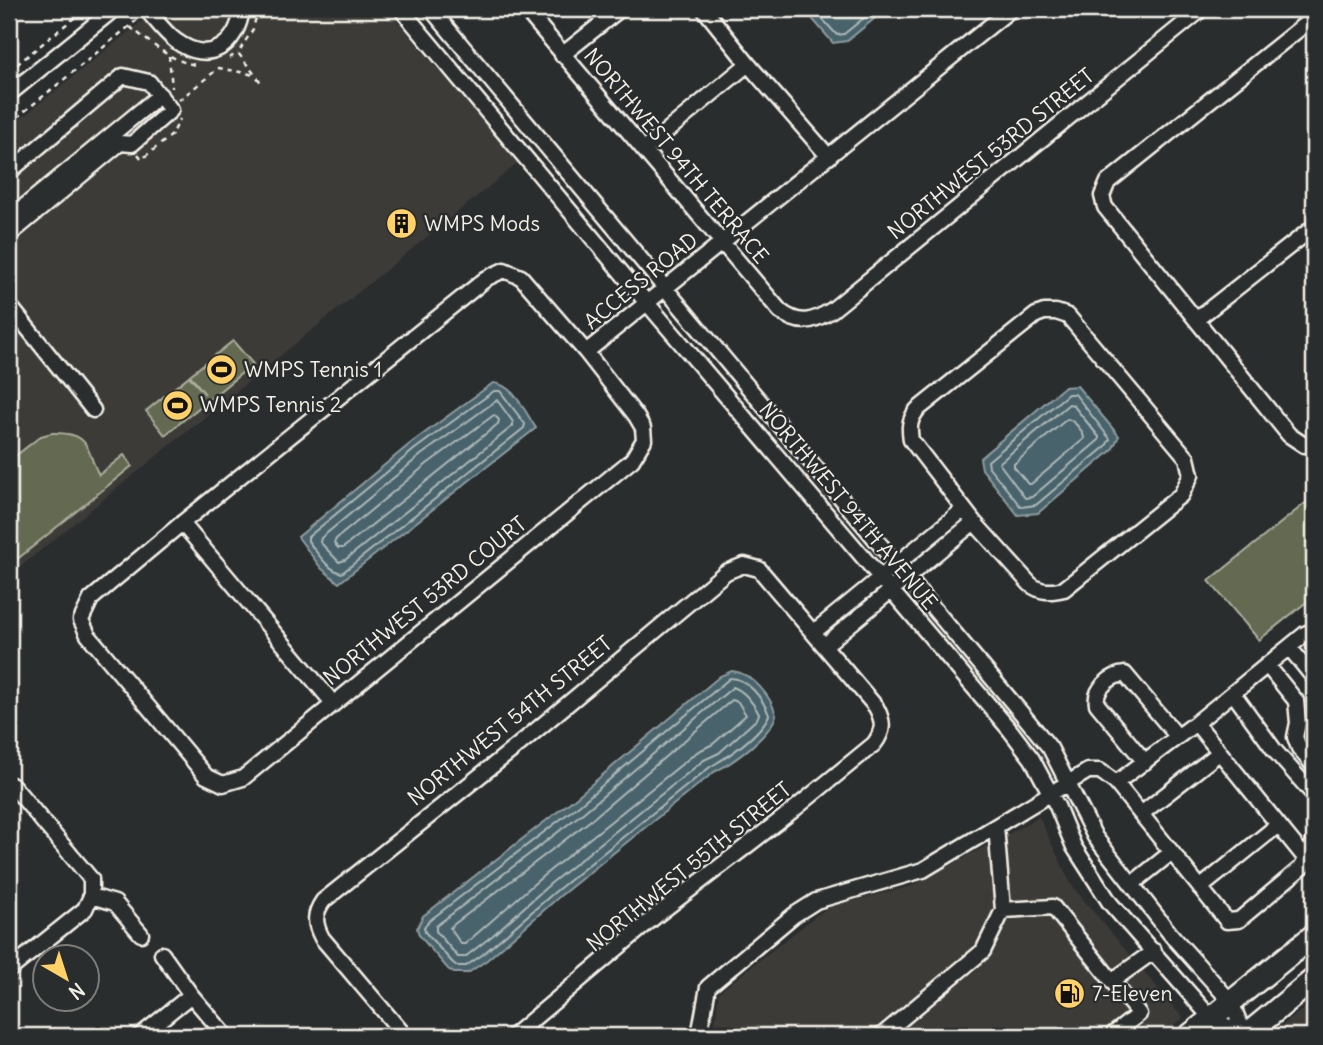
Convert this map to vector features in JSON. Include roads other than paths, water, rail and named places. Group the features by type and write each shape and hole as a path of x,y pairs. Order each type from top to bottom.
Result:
{"highway":[{"path":"1189,1036 1314,935"},
{"path":"1245,1036 1314,979"}],"street":[{"path":"9,94 114,9"},
{"path":"147,10 174,40 192,51 212,51 233,37 240,25 242,9"},
{"name":"NORTHWEST 94TH AVENUE","path":"401,9 1010,730 1032,760 1074,847 1110,903 1211,1018 1245,1036"},
{"name":"NORTHWEST 94TH AVENUE","path":"431,9 1050,748 1095,836 1172,936 1231,1002 1245,1036"},
{"name":"NORTHWEST 94TH TERRACE","path":"525,9 780,311 802,323"},
{"path":"562,55 620,9"},
{"path":"704,9 748,64 830,157"},
{"name":"ACCESS ROAD","path":"586,352 1011,9"},
{"name":"NORTHWEST 53RD STREET","path":"802,323 818,319 832,310 1202,9"},
{"path":"1314,17 1108,182 1102,196 1105,207 1289,435 1304,445 1314,441"},
{"path":"645,149 748,64"},
{"path":"9,172 123,76 149,82 166,93 171,110 132,144 120,144 9,235"},
{"path":"9,219 166,93"},
{"path":"1196,319 1314,227"},
{"path":"333,703 182,523 488,278 504,270 521,277 586,352"},
{"path":"9,305 93,410"},
{"path":"1044,312 1068,316 1187,458 1191,475 1181,495 1064,589 1052,592 1038,590 1030,584 964,509 911,440 910,419 916,410 1044,312"},
{"name":"NORTHWEST 53RD COURT","path":"182,523 91,599 81,620 88,635 206,776 223,785 243,778 632,460 644,440 643,428 586,352"},
{"path":"964,509 814,632 825,645 974,522"},
{"name":"NORTHWEST 54TH STREET","path":"405,1036 322,938 315,921 316,912 323,901 516,747 726,572 744,565 759,569 814,632"},
{"path":"1116,783 1196,723 1305,634 1314,630"},
{"name":"NORTHWEST 55TH STREET","path":"513,1036 657,915 874,744 883,726 876,707 825,645"},
{"path":"1289,647 1314,678"},
{"path":"1267,665 1296,701 1298,723 1295,737 1299,748 1314,766"},
{"path":"1145,762 1097,704 1095,696 1098,690 1119,674 1125,674 1177,736"},
{"path":"1233,693 1275,751 1312,787"},
{"path":"1196,723 1306,859"},
{"path":"1275,751 1295,737"},
{"path":"1141,814 1220,753"},
{"path":"699,1036 708,987 794,915 816,901 923,870 1088,771 1100,771 1116,783 1227,921 1238,919 1302,867 1314,842"},
{"path":"9,784 91,879 91,896 85,909 9,970"},
{"path":"1200,888 1278,825"},
{"path":"881,1036 983,951 1003,910 996,826"},
{"path":"1132,884 1172,852"},
{"path":"91,896 116,903 141,934"},
{"path":"1003,910 1053,907 1139,1014 1111,1036"},
{"path":"1112,982 1154,951"},
{"path":"162,954 191,995 226,1036"},
{"path":"140,1036 191,995"}],"water":[{"path":"804,9 886,9 847,41 833,43"},
{"path":"493,383 513,393 536,428 339,583 321,568 298,537 411,443"},
{"path":"1077,386 1119,436 1112,450 1038,513 1018,515 982,469 980,458 1064,387"},
{"path":"732,671 747,676 765,693 776,715 767,731 741,755 714,772 560,896 487,960 468,973 454,973 448,969 419,935 417,928 423,916 574,799 720,676"}],"place":[{"name":"WMPS Mods","path":"401,224"},
{"name":"WMPS Tennis 1","path":"221,370"},
{"name":"WMPS Tennis 2","path":"177,405"},
{"name":"7-Eleven","path":"1069,994"}]}
